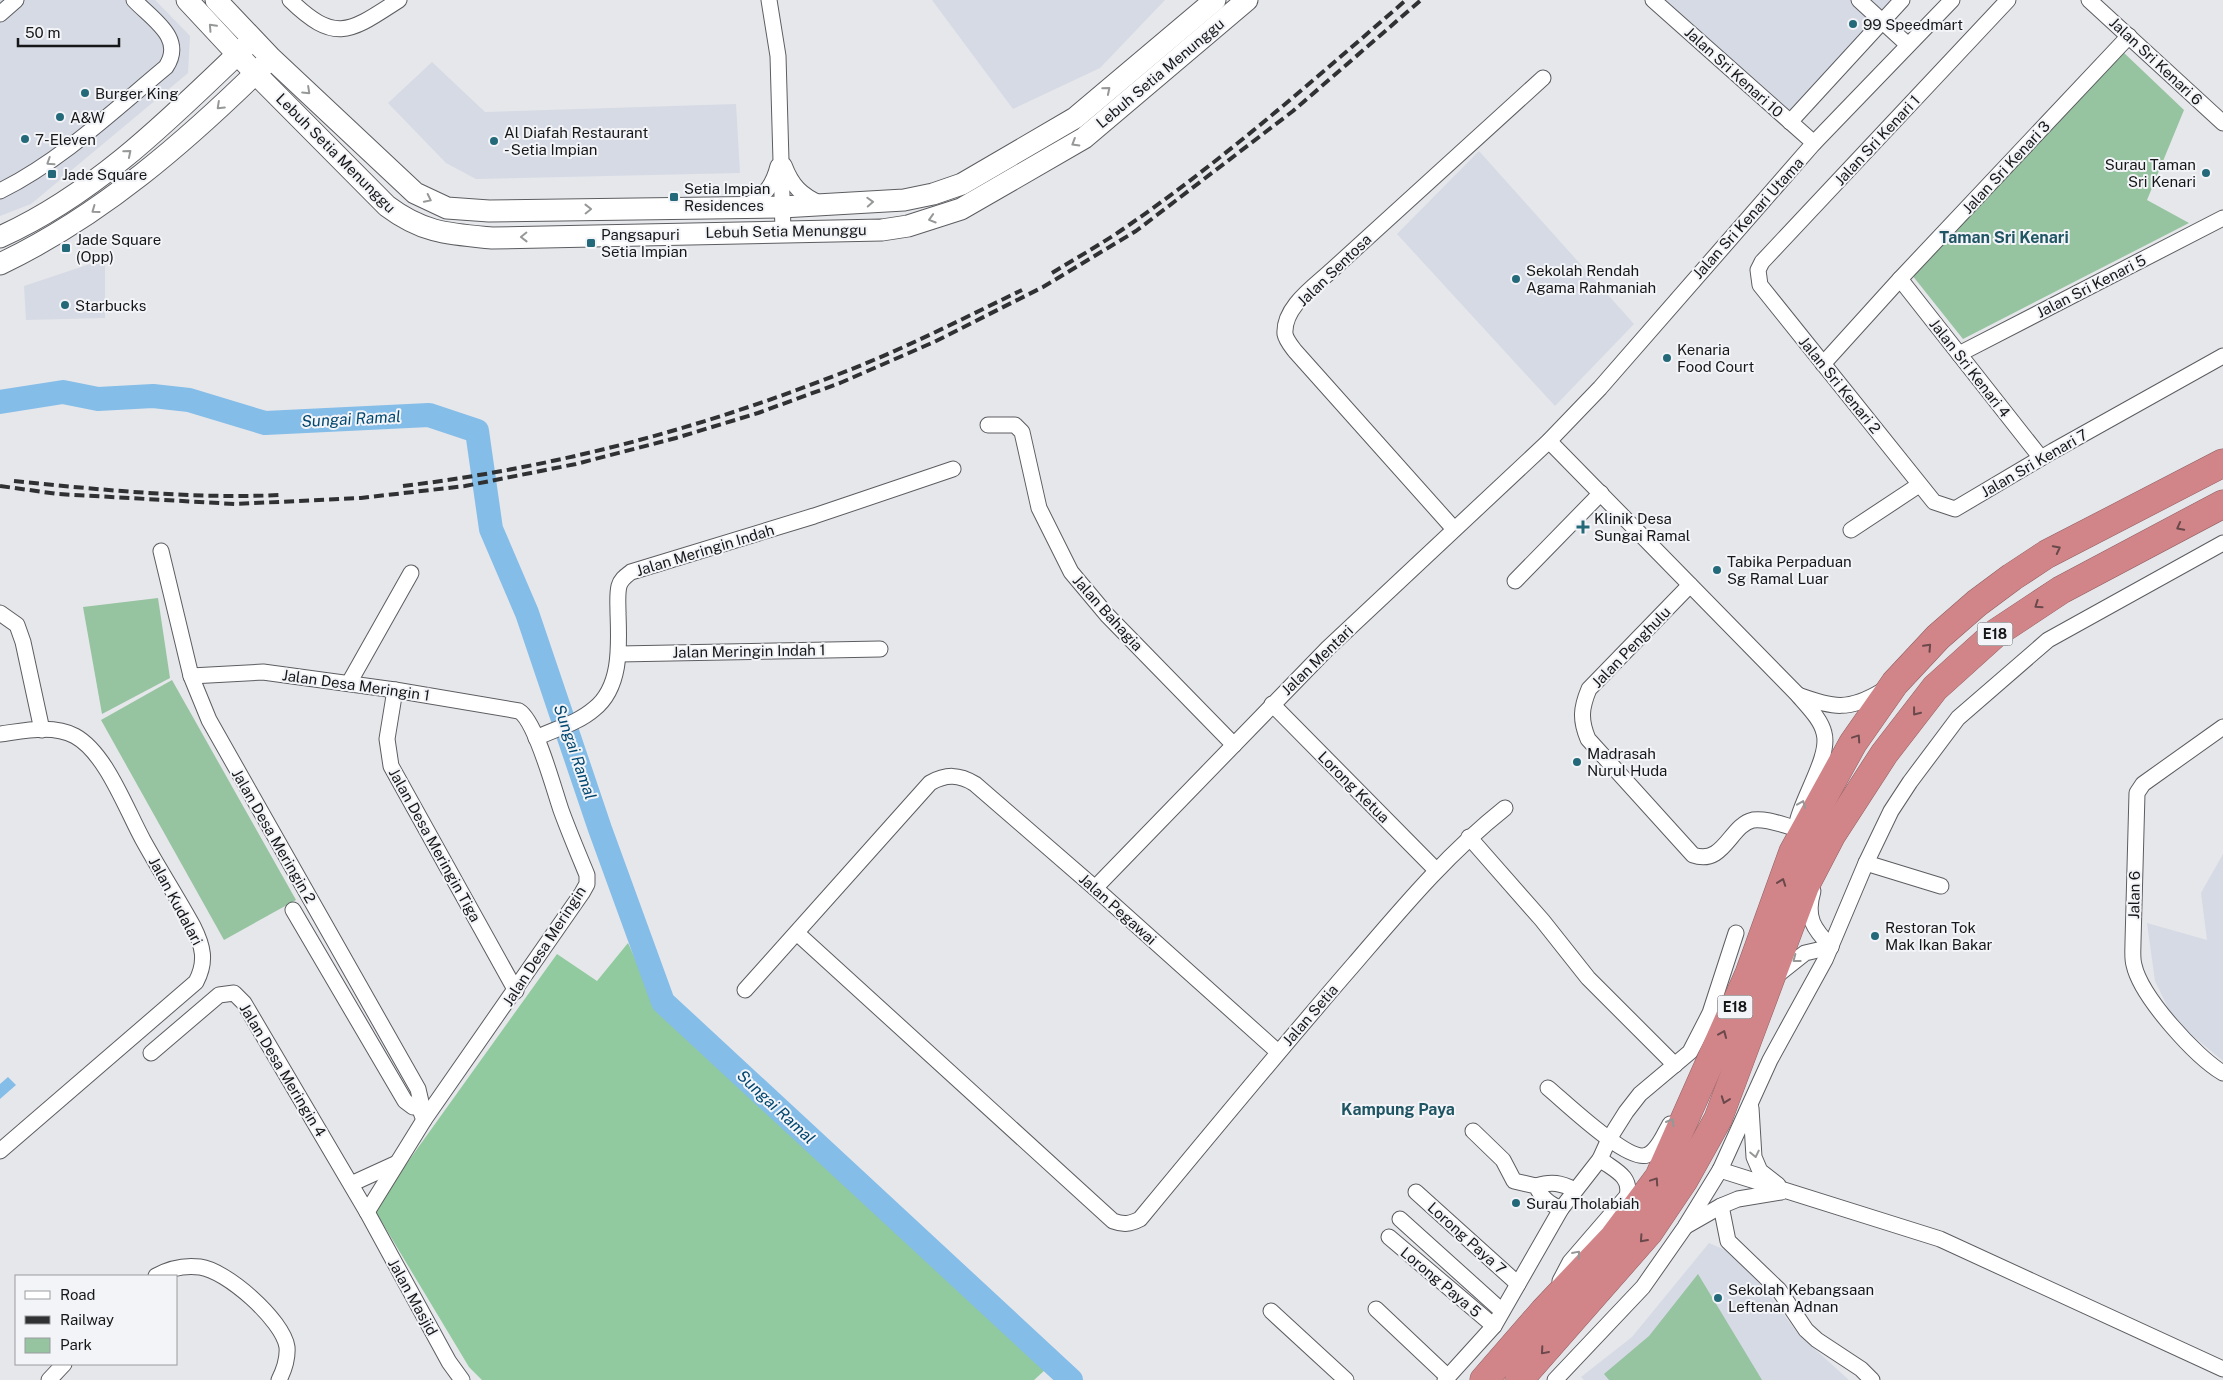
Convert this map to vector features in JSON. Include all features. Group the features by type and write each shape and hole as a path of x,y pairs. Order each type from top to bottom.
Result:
{"highway":[{"name":"E18","path":"1484,1380 1544,1311 1614,1237 1659,1177 1749,974 1794,840 1853,743 1895,683 1938,637 1977,603 2012,577 2047,554 2223,463"},
{"name":"E18","path":"1519,1380 1650,1232 1703,1149 1718,1119 1805,886 1831,836 1884,754 1935,688 1996,633 2061,590 2223,504"}],"street":[{"path":"0,14 16,0"},
{"path":"0,191 44,166 80,139 166,67 172,58 174,48 170,37 134,0"},
{"path":"187,0 237,54"},
{"path":"0,237 66,199 112,167 174,114 253,39 216,0"},
{"path":"290,0 318,24 332,29 350,28 369,19 399,0"},
{"path":"769,0 778,56 783,231"},
{"name":"Lebuh Setia Menunggu","path":"253,39 415,192 447,208 489,211 782,207 904,200 933,194 962,184 1075,118 1215,0"},
{"name":"Lebuh Setia Menunggu","path":"237,54 387,206 406,220 430,230 492,238 882,230 908,226 961,209 1084,138 1248,0"},
{"name":"Jalan Sri Kenari 10","path":"1653,0 1814,143"},
{"path":"1859,0 1908,45"},
{"path":"1790,122 1902,0"},
{"name":"Jalan Sri Kenari Utama","path":"1549,440 1600,388 1814,143 1952,0"},
{"name":"Jalan Sri Kenari 1","path":"1760,285 1758,270 1762,262 2008,0"},
{"name":"Jalan Sri Kenari 6","path":"2089,0 2223,122"},
{"name":"Jalan Sri Kenari 3","path":"1823,364 1900,279 2129,36"},
{"path":"0,264 38,246 93,212 198,125 271,58"},
{"name":"Jalan Sentosa","path":"1454,529 1295,351 1285,336 1287,318 1298,302 1332,270 1543,78"},
{"path":"781,157 796,189 805,197 822,204"},
{"path":"744,207 761,199 776,177 781,157"},
{"name":"Jalan Sri Kenari 5","path":"1959,354 2223,218"},
{"name":"Jalan Sri Kenari 4","path":"1900,279 2041,458"},
{"name":"Jalan Sri Kenari 2","path":"1760,285 1919,485"},
{"name":"Jalan Sri Kenari 7","path":"1919,485 1934,502 1955,509 2041,458 2223,356"},
{"name":"Jalan Bahagia","path":"988,425 1015,425 1022,432 1039,508 1071,572 1107,615 1234,745"},
{"path":"1549,440 1798,694 1817,719 1824,734 1823,759 1799,812 1794,840"},
{"name":"Jalan Mentari","path":"1095,888 1272,704 1549,440"},
{"name":"Jalan Meringin Indah","path":"536,738 582,718 595,709 607,693 616,670 619,654 618,588 624,577 631,572 814,516 954,469"},
{"path":"1851,530 1919,485"},
{"path":"1515,581 1600,494"},
{"path":"1555,1380 1643,1287 1685,1227 1720,1170 1782,1037 1810,990 1831,948 1866,863 1891,811 1930,753 1958,718 2002,677 2048,640 2223,543"},
{"name":"Jalan Desa Meringin 2","path":"161,551 191,676 213,728 418,1089 422,1102 421,1114"},
{"path":"349,683 411,573"},
{"name":"Jalan Penghulu","path":"1690,585 1590,689 1582,705 1581,723 1588,739 1693,855 1700,858 1710,856 1752,820 1762,820 1794,840"},
{"path":"0,613 17,625 23,642 42,730"},
{"name":"Jalan Meringin Indah 1","path":"619,654 880,648"},
{"name":"Jalan Desa Meringin 1","path":"191,676 263,672 395,690 519,711"},
{"path":"1798,694 1826,704 1846,706 1865,701 1895,683"},
{"name":"Jalan Desa Meringin Tiga","path":"395,690 387,739 391,766 516,991"},
{"name":"Lorong Ketua","path":"1272,704 1436,870"},
{"name":"Jalan Desa Meringin","path":"367,1212 397,1163 421,1114 516,991 582,893 588,879 536,738 526,717 519,711"},
{"name":"Jalan 6","path":"2223,727 2143,784 2137,793 2132,942 2134,966 2152,1001 2166,1021 2223,1073"},
{"name":"Jalan Kudalari","path":"0,734 59,730 74,735 97,756 201,941 204,957 202,971 196,982 0,1151"},
{"name":"Jalan Pegawai","path":"798,934 930,783 940,778 953,776 965,778 975,784 1095,888 1278,1052"},
{"name":"Jalan Setia","path":"798,934 1113,1221 1122,1225 1131,1224 1140,1220 1278,1052 1436,870 1468,837 1505,808"},
{"path":"1831,836 1810,900 1814,929 1831,948"},
{"path":"1468,837 1542,920 1588,978 1674,1065"},
{"path":"1866,863 1941,886"},
{"name":"Jalan Desa Meringin 2","path":"293,910 405,1101 421,1114"},
{"path":"1376,1308 1446,1378 1494,1326 1561,1209 1600,1159 1609,1139 1640,1094 1690,1052 1710,1013 1736,933"},
{"path":"745,990 798,934"},
{"path":"1768,983 1805,953 1831,948"},
{"name":"Jalan Desa Meringin 4","path":"151,1053 219,995 234,993 244,1003 367,1212"},
{"path":"1548,1088 1609,1139 1637,1156 1647,1155 1657,1146 1678,1110 1707,1072"},
{"path":"1751,1105 1754,1157 1760,1171 1787,1191"},
{"path":"1473,1131 1503,1160 1514,1181 1536,1186 1549,1182 1561,1183 1576,1190"},
{"path":"1544,1311 1570,1262 1627,1196 1629,1187 1627,1179 1600,1159"},
{"path":"351,1184 397,1163"},
{"path":"1720,1170 1940,1239 2223,1369"},
{"path":"1536,1186 1541,1196 1550,1204 1561,1209"},
{"path":"1685,1227 1721,1206 1756,1195 1787,1191"},
{"name":"Lorong Paya 7","path":"1416,1192 1518,1284"},
{"path":"1721,1206 1728,1241 1779,1290 1806,1330 1817,1340 1861,1369 1872,1380"},
{"name":"Jalan Masjid","path":"367,1212 449,1362 462,1380"},
{"path":"1400,1219 1502,1311"},
{"name":"Lorong Paya 5","path":"1389,1237 1494,1326"},
{"path":"158,1275 168,1269 185,1266 201,1267 218,1272 242,1291 281,1330 287,1347 286,1364 279,1380"},
{"path":"1271,1311 1346,1380"},
{"path":"49,1380 63,1365"}],"shaded area":[{"path":"0,0 155,0 190,36 188,73 31,204 0,216"},
{"path":"932,0 1165,0 1100,68 1013,109"},
{"path":"1662,0 1895,0 1789,115"},
{"path":"432,62 485,112 736,104 740,173 476,179 446,163 388,103"},
{"name":"Sekolah Rendah Agama Rahmaniah","path":"1479,151 1634,324 1555,406 1397,234"},
{"path":"105,259 105,318 26,320 24,286"},
{"path":"2223,854 2223,1061 2174,1020 2155,981 2147,923 2207,940 2201,893"},
{"name":"Sekolah Kebangsaan Leftenan Adnan","path":"1709,1243 1732,1253 1745,1262 1798,1334 1849,1380 1584,1380 1581,1377 1632,1337"}],"green space":[{"path":"2122,51 2184,110 2147,200 2189,223 1963,339 1912,275"},
{"path":"158,598 170,678 102,714 83,607"},
{"path":"172,680 296,900 224,940 101,720"},
{"path":"628,943 659,1012 1045,1370 1034,1380 482,1380 469,1367 374,1209 557,954 597,981"},
{"path":"1698,1274 1762,1380 1609,1380 1604,1374 1649,1336"}],"water":[{"path":"8,1077 16,1085 0,1099 0,1084"}],"waterway":[{"name":"Sungai Ramal","path":"0,402 63,392 98,399 153,396 189,400 265,423 429,415 477,431 491,529 527,613 600,829 663,1002 1071,1380"}],"railway":[{"path":"1052,273 1120,231 1201,172 1406,0"},
{"path":"0,486 58,494 235,504 361,498 465,486 576,464 676,438 758,413 840,383 934,342 1043,287 1136,231 1293,111 1421,0"},
{"path":"403,486 515,469 570,457 625,444 733,412 786,394 886,355 1022,290"},
{"path":"14,481 181,495 281,495"}],"place":[{"name":"99 Speedmart","path":"1853,24"},
{"name":"Burger King","path":"85,93"},
{"name":"A&W","path":"60,117"},
{"name":"7-Eleven","path":"25,139"},
{"name":"Al Diafah Restaurant - Setia Impian","path":"494,141"},
{"name":"Surau Taman Sri Kenari","path":"2206,173"},
{"name":"Jade Square","path":"52,174"},
{"name":"Setia Impian Residences","path":"674,197"},
{"name":"Pangsapuri Setia Impian","path":"591,243"},
{"name":"Jade Square (Opp)","path":"66,248"},
{"name":"Sekolah Rendah Agama Rahmaniah","path":"1516,279"},
{"name":"Starbucks","path":"65,305"},
{"name":"Kenaria Food Court","path":"1667,358"},
{"name":"Klinik Desa Sungai Ramal","path":"1583,527"},
{"name":"Tabika Perpaduan Sg Ramal Luar","path":"1717,570"},
{"name":"Madrasah Nurul Huda","path":"1577,762"},
{"name":"Restoran Tok Mak Ikan Bakar","path":"1875,936"},
{"name":"Surau Tholabiah","path":"1516,1203"},
{"name":"Sekolah Kebangsaan Leftenan Adnan","path":"1718,1298"}],"district":[{"name":"Taman Sri Kenari","path":"2004,237"},
{"name":"Kampung Paya","path":"1398,1109"}]}
